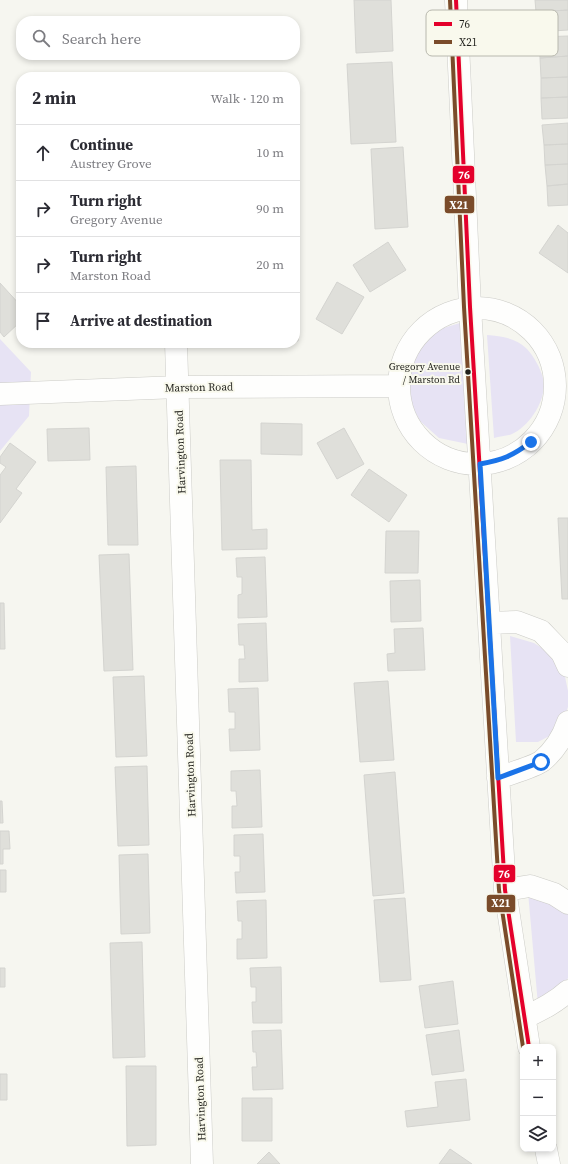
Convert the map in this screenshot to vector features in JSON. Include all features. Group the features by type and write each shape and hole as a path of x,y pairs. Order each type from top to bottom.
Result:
{"street":[{"path":"456,0 456,10"},
{"path":"459,56 470,307 505,890 528,1044"},
{"path":"470,307 494,309 516,318 535,333 561,374 550,412 542,428 531,442 516,453 499,461 480,464 456,461 433,451 419,438 414,433 403,411 398,386 402,363 412,342 422,330 448,313 470,307"},
{"name":"Harvington Road","path":"176,348 202,1164"},
{"name":"Marston Road","path":"0,394 178,387 398,386"},
{"path":"489,623 518,622 541,631 562,653 568,666"},
{"path":"498,778 541,762 554,749 565,731 568,722"},
{"path":"505,890 530,886 554,894 568,903"},
{"path":"524,1018 549,1006 568,991"},
{"path":"547,1152 549,1164"}],"shaded area":[{"path":"460,323 468,444 439,438 421,422 411,406 407,386 410,364 422,344 440,329"},
{"path":"487,335 503,337 523,345 538,366 543,378 544,386 540,402 531,418 525,425 512,434 494,438"},
{"path":"0,339 31,372 29,416 0,451"},
{"path":"510,636 534,643 553,655 564,672 568,691 568,707 562,723 553,734 538,742 516,742"},
{"path":"528,892 568,911 568,978 564,984 538,1005"}],"building":[{"path":"354,0 391,0 393,51 356,53"},
{"path":"535,0 568,0 568,10 536,10"},
{"path":"568,10 568,30 558,31 558,11"},
{"path":"558,36 568,36 568,56 540,58 540,56 558,56"},
{"path":"568,56 568,77 541,78 540,58"},
{"path":"392,62 396,142 351,144 347,64"},
{"path":"568,77 568,97 541,98 541,78"},
{"path":"568,97 568,118 542,119 541,98"},
{"path":"568,123 568,144 544,145 542,125"},
{"path":"568,144 568,164 545,165 544,145"},
{"path":"403,147 408,227 375,229 371,149"},
{"path":"568,164 568,184 547,186 545,165"},
{"path":"568,184 568,205 548,206 547,186"},
{"path":"558,225 568,233 568,273 539,253"},
{"path":"388,242 406,270 370,292 353,265"},
{"path":"337,282 364,297 342,334 316,319"},
{"path":"0,283 16,301 16,326 4,337 0,332"},
{"path":"261,423 302,424 302,455 261,454"},
{"path":"89,428 90,460 48,461 47,429"},
{"path":"344,428 364,464 337,479 317,443"},
{"path":"10,443 36,462 16,489 22,493 0,523 0,475 6,467 0,463 0,457"},
{"path":"220,460 251,460 252,530 267,529 267,549 222,550"},
{"path":"136,466 138,545 108,545 106,467"},
{"path":"369,469 407,495 389,522 351,495"},
{"path":"558,518 568,518 568,599 562,599"},
{"path":"386,531 419,531 418,573 385,573"},
{"path":"129,554 133,670 104,671 99,555"},
{"path":"265,557 267,617 238,618 238,595 242,594 242,577 237,577 236,558"},
{"path":"420,580 421,621 391,622 390,581"},
{"path":"0,603 4,603 5,649 0,649"},
{"path":"266,623 268,681 239,682 239,659 245,659 244,645 239,645 238,624"},
{"path":"423,628 425,670 388,671 387,654 395,653 394,629"},
{"path":"144,676 147,756 116,757 113,677"},
{"path":"388,681 394,760 360,762 354,683"},
{"path":"258,688 260,750 230,751 229,729 235,729 235,712 229,712 228,689"},
{"path":"147,766 149,845 118,846 115,767"},
{"path":"260,770 262,827 232,828 232,806 237,806 236,791 231,791 231,771"},
{"path":"395,772 404,893 373,896 364,775"},
{"path":"0,801 2,801 3,823 0,823"},
{"path":"0,831 9,831 10,849 3,849 3,864 0,864"},
{"path":"263,834 265,892 236,893 235,872 240,872 240,856 234,856 234,835"},
{"path":"148,854 150,933 121,934 119,855"},
{"path":"0,870 6,870 6,892 0,892"},
{"path":"405,898 411,980 380,982 374,900"},
{"path":"266,900 267,958 237,959 237,939 242,939 242,921 238,921 237,901"},
{"path":"142,942 145,1057 113,1058 110,943"},
{"path":"281,967 282,1023 253,1023 252,1002 256,1002 256,987 251,987 250,968"},
{"path":"0,968 5,968 5,987 0,987"},
{"path":"453,981 458,1024 425,1028 419,986"},
{"path":"281,1030 283,1089 253,1090 252,1067 257,1067 256,1052 253,1052 252,1031"},
{"path":"459,1030 464,1071 432,1075 426,1035"},
{"path":"126,1066 156,1066 156,1145 127,1146"},
{"path":"0,1074 7,1074 7,1100 0,1100"},
{"path":"466,1079 470,1120 407,1127 405,1111 438,1107 435,1082"},
{"path":"242,1098 272,1098 272,1141 242,1141"},
{"path":"450,1149 472,1164 439,1164"},
{"path":"269,1152 280,1164 257,1164"}],"transit line":[{"name":"X21","path":"450,0 450,10"},
{"name":"76","path":"456,0 456,10"},
{"name":"X21","path":"453,56 464,307 499,890 523,1044"},
{"name":"76","path":"459,56 470,307 505,890 529,1044"}],"place":[{"name":"Gregory Avenue / Marston Rd","path":"468,372"}],"route":[{"path":"531,442 516,453 499,461 480,464 498,778 541,762"}]}
